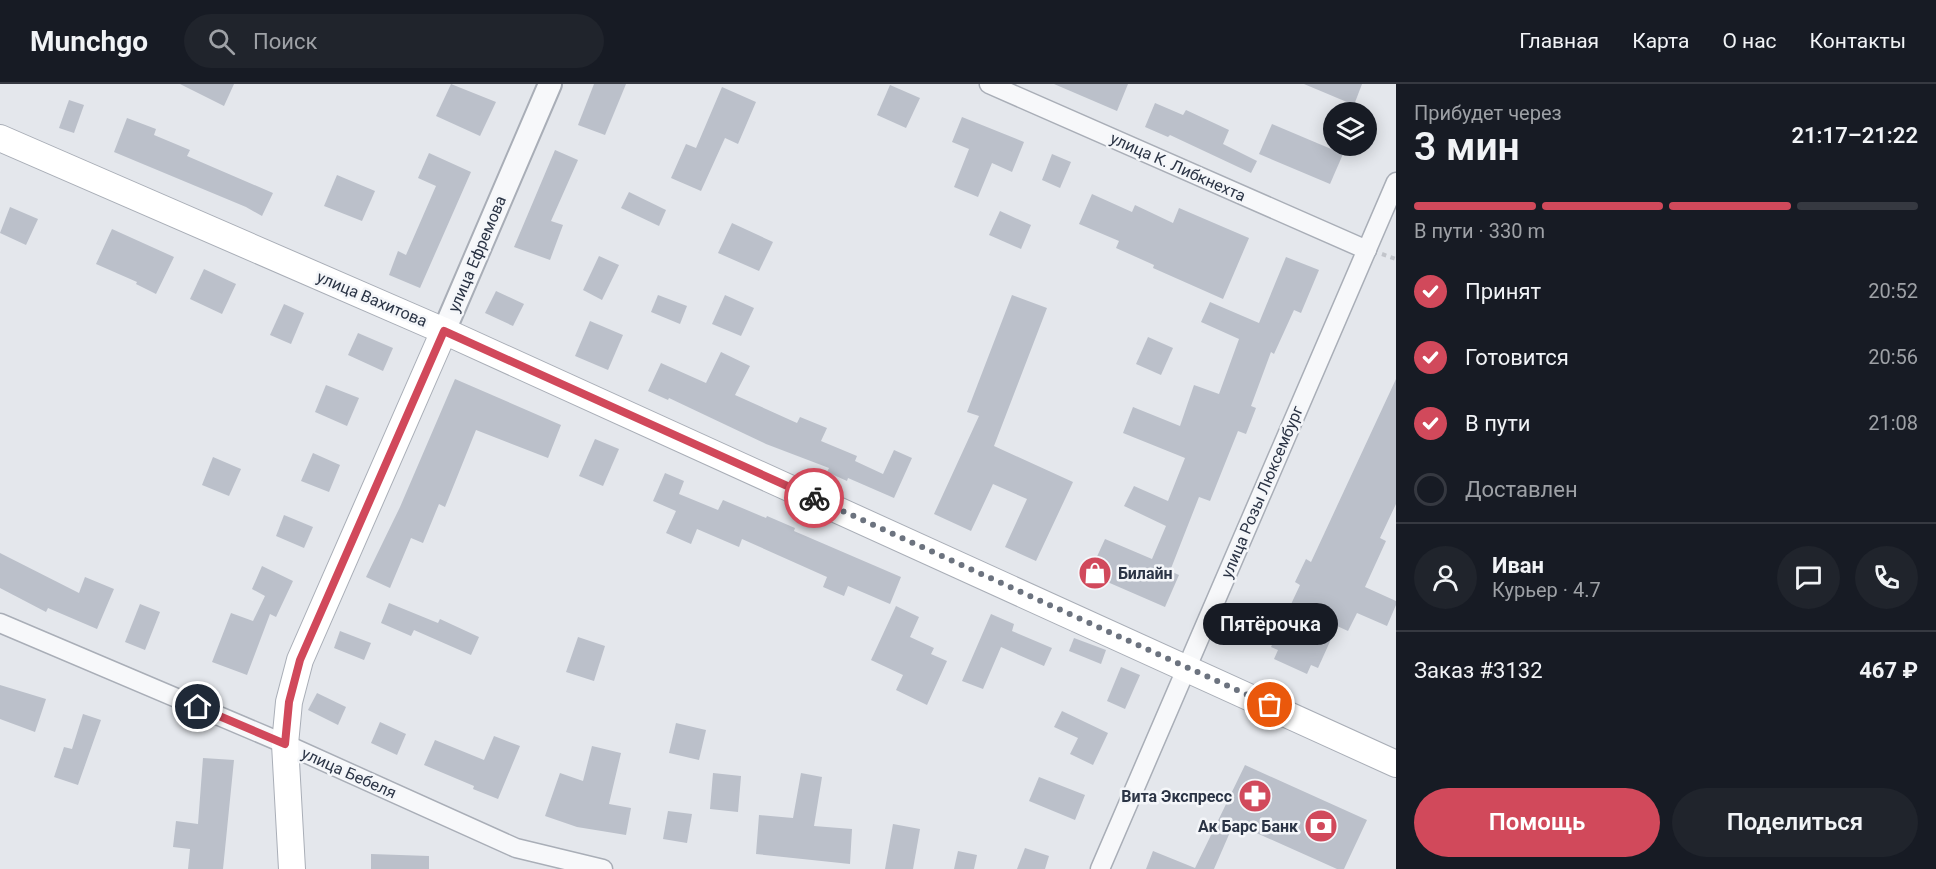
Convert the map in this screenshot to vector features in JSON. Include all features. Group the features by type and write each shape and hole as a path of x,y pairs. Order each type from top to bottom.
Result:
{"main road":[{"name":"улица Вахитова","path":"0,138 444,331 1186,666 1396,764"},
{"name":"улица Ефремова","path":"292,869 285,744 289,702 300,660 444,331"}],"street":[{"name":"улица Ефремова","path":"444,331 550,84"},
{"name":"улица К. Либкнехта","path":"989,84 1367,250"},
{"name":"улица Розы Люксембург","path":"1100,869 1396,182"},
{"name":"улица Бебеля","path":"0,623 285,744 516,848 603,869"}],"building":[{"path":"180,84 234,84 224,106"},
{"path":"451,84 496,102 480,136 436,116"},
{"path":"594,84 626,84 605,135 578,125"},
{"path":"1054,84 1128,84 1117,111"},
{"path":"1304,84 1362,84 1355,102 1347,102"},
{"path":"890,85 920,98 906,128 877,115"},
{"path":"722,87 756,102 738,144 725,138 701,191 671,178 686,144 696,148"},
{"path":"69,100 84,105 74,133 59,128"},
{"path":"1155,103 1183,115 1186,110 1229,130 1223,144 1257,161 1251,173 1170,135 1168,137 1145,127"},
{"path":"962,117 1024,142 1012,172 992,163 978,197 954,187 969,149 952,142"},
{"path":"127,118 156,129 154,135 190,150 187,156 273,193 262,216 246,207 114,152"},
{"path":"1272,124 1323,146 1323,156 1342,156 1330,184 1259,154"},
{"path":"555,150 578,160 551,221 563,225 550,260 514,247"},
{"path":"429,153 471,172 420,288 389,275 398,251 406,255 436,186 418,178"},
{"path":"1052,154 1071,162 1060,188 1042,180"},
{"path":"337,175 375,191 362,221 324,206"},
{"path":"629,192 666,210 659,226 621,208"},
{"path":"1092,194 1132,212 1135,205 1173,223 1179,208 1249,238 1223,299 1153,268 1154,265 1116,248 1119,241 1079,224"},
{"path":"10,207 38,219 26,245 0,233"},
{"path":"1000,211 1031,225 1021,249 989,235"},
{"path":"732,223 773,242 759,271 718,253"},
{"path":"112,229 174,257 156,294 136,284 137,282 96,264"},
{"path":"599,256 619,265 602,300 583,290"},
{"path":"1286,257 1319,270 1301,313 1294,310 1274,354 1271,352 1251,406 1256,408 1246,434 1238,431 1210,501 1199,497 1170,571 1179,575 1165,607 1089,574 1105,539 1152,559 1166,526 1124,506 1134,486 1168,501 1185,458 1123,433 1133,407 1180,426 1194,385 1219,394 1239,339 1201,322 1210,302 1259,323"},
{"path":"204,269 236,284 222,314 190,299"},
{"path":"496,291 524,304 513,326 485,313"},
{"path":"658,295 687,306 680,324 651,312"},
{"path":"725,295 754,308 741,336 712,324"},
{"path":"1012,295 1047,308 994,446 1073,482 1036,561 1005,547 1027,499 993,484 971,531 934,514 979,416 967,412"},
{"path":"284,304 304,313 291,344 270,335"},
{"path":"590,321 623,335 608,370 575,356"},
{"path":"358,333 393,348 383,371 348,355"},
{"path":"1148,337 1173,348 1161,375 1136,364"},
{"path":"721,352 750,366 735,395 797,423 800,417 827,428 821,441 857,456 855,461 883,474 894,450 912,458 894,498 848,478 847,481 827,472 829,468 766,444 669,398 668,400 648,391 661,363 706,383"},
{"path":"455,379 561,425 548,458 476,430 445,507 439,504 423,543 411,538 390,588 366,577 400,507"},
{"path":"1396,379 1396,504 1380,538 1386,541 1365,587 1396,601 1396,605 1387,626 1357,613 1348,631 1337,626 1318,668 1311,665 1307,674 1274,659 1278,650 1271,647 1300,585 1295,582 1306,559 1311,562"},
{"path":"326,385 359,398 347,426 315,412"},
{"path":"595,439 619,449 603,486 579,476"},
{"path":"313,453 340,465 329,492 301,481"},
{"path":"213,457 241,469 229,496 202,485"},
{"path":"665,473 684,481 679,494 718,510 723,500 766,518 767,516 795,528 794,531 901,577 890,604 848,586 844,596 823,587 827,577 742,539 739,547 697,529 691,544 666,533 676,511 653,501"},
{"path":"284,515 313,527 304,548 276,536"},
{"path":"0,553 79,593 85,577 114,589 97,629 48,608 46,612 0,588"},
{"path":"262,566 293,581 276,617 270,614 247,675 212,662 231,613 253,621 265,596 252,589"},
{"path":"389,603 438,623 440,619 479,637 471,655 414,630 411,636 381,623"},
{"path":"140,604 160,612 145,650 125,642"},
{"path":"896,606 919,617 910,637 934,648 931,654 947,661 927,705 896,690 903,675 871,660"},
{"path":"991,614 1014,624 1012,631 1052,648 1044,666 1001,647 983,689 962,681"},
{"path":"340,631 371,643 364,660 334,648"},
{"path":"578,637 605,646 594,681 566,672"},
{"path":"1074,638 1106,650 1101,664 1069,651"},
{"path":"1121,667 1140,675 1125,709 1107,701"},
{"path":"0,685 46,699 35,732 0,719"},
{"path":"317,693 346,707 338,725 308,710"},
{"path":"1062,711 1108,733 1093,765 1070,754 1078,738 1054,727"},
{"path":"83,714 101,720 78,785 54,777 64,747 72,749"},
{"path":"380,722 406,734 397,755 371,743"},
{"path":"676,723 706,730 699,760 669,753"},
{"path":"494,736 520,746 498,799 424,765 435,740 484,760"},
{"path":"592,746 621,753 609,804 631,808 626,835 577,827 545,816 560,773 583,781"},
{"path":"203,758 234,760 223,869 188,869 190,849 173,847 176,821 198,824"},
{"path":"1245,765 1367,820 1344,869 1337,869 1234,823 1214,869 1146,869 1153,851 1195,868"},
{"path":"713,773 741,776 738,812 710,809"},
{"path":"801,773 822,777 814,826 852,829 850,864 756,854 759,815 793,818"},
{"path":"1039,777 1085,795 1075,820 1029,801"},
{"path":"668,811 692,814 687,843 663,839"},
{"path":"893,824 920,829 913,869 885,869"},
{"path":"1025,848 1049,856 1045,869 1017,869"},
{"path":"958,851 977,855 974,869 954,869"},
{"path":"371,854 429,856 429,869 371,869"}],"way so far":[{"path":"814,498 1270,705"}],"place":[{"name":"Билайн","path":"1095,573"},
{"name":"Пятёрочка","path":"1270,705"},
{"name":"Вита Экспресс","path":"1255,796"},
{"name":"Ак Барс Банк","path":"1321,826"}],"route":[{"path":"198,707 285,744 289,702 300,660 444,331 814,498"}]}
